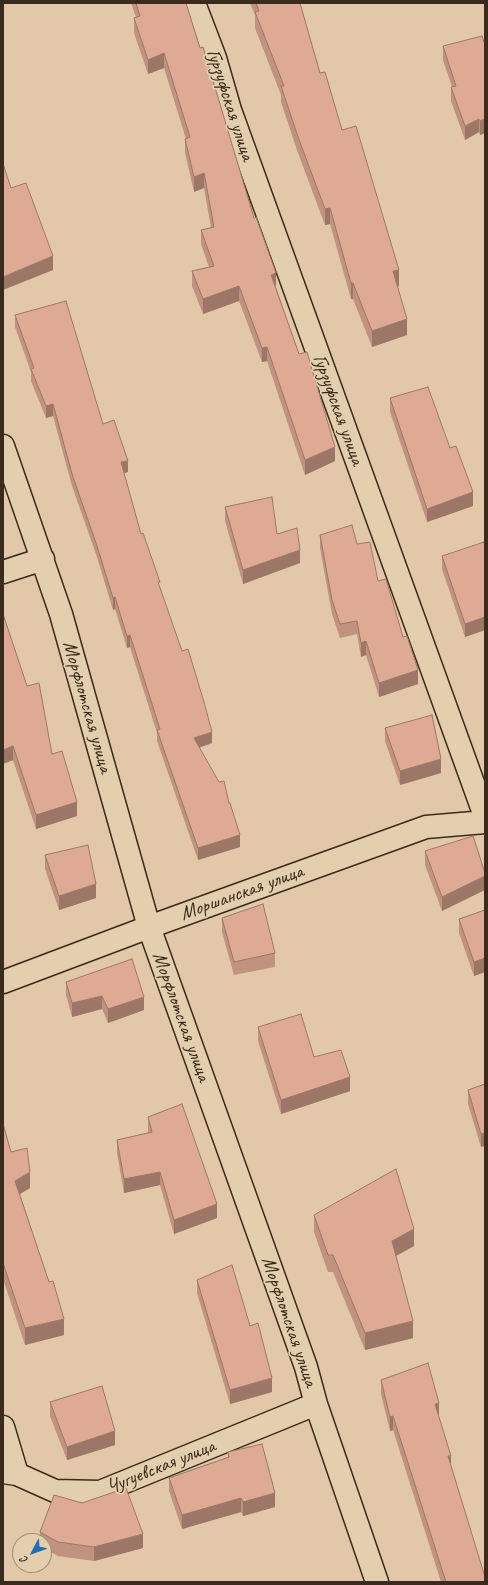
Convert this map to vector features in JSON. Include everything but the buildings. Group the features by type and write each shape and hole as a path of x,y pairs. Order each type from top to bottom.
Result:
{"street":[{"name":"Гурзуфская улица","path":"194,3 215,58 230,110 485,816"},
{"name":"Морфлотская улица","path":"3,446 61,614 149,927 306,1367 316,1404 377,1582"},
{"path":"3,572 43,559"},
{"name":"Моршанская улица","path":"3,982 149,927 426,827 485,822"},
{"name":"Чугуевская улица","path":"10,1473 55,1491 100,1492 316,1404"},
{"path":"3,1427 10,1473"}]}
